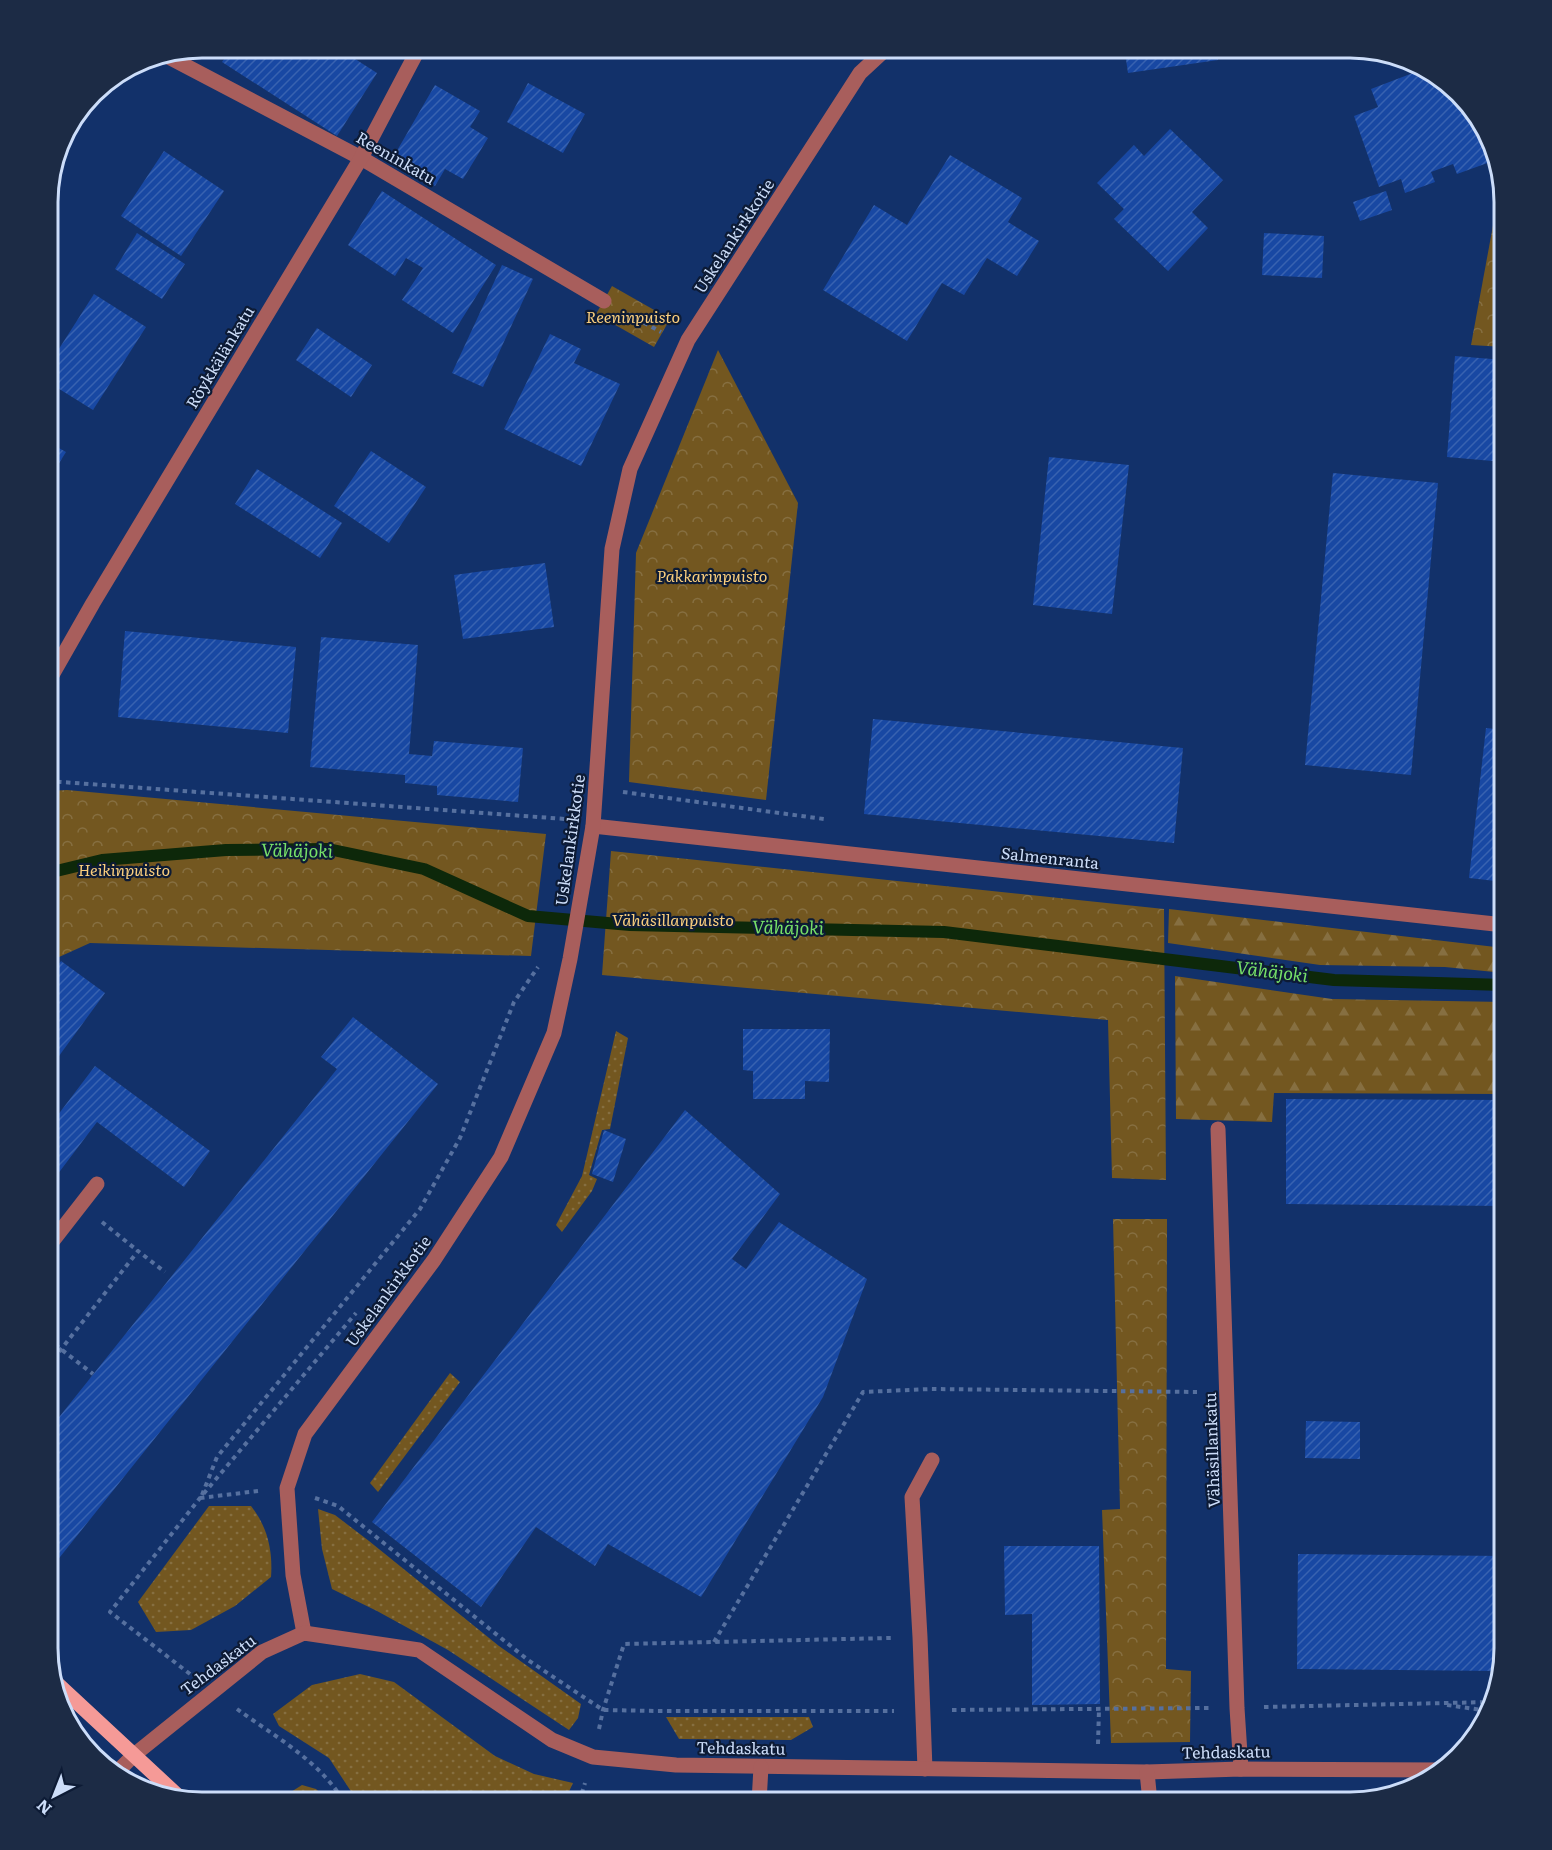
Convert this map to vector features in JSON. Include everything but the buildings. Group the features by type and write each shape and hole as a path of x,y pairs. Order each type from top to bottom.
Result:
{"main road":[{"path":"65,1691 169,1788"}],"street":[{"name":"Röykkälänkatu","path":"59,663 361,158 413,59"},
{"name":"Uskelankirkkotie","path":"304,1633 293,1575 287,1488 305,1434 434,1260 501,1157 554,1033 586,871 592,826 612,549 630,469 688,340 860,73 875,59"},
{"name":"Reeninkatu","path":"176,61 361,158 604,301"},
{"name":"Salmenranta","path":"592,826 1494,924"},
{"name":"Vähäsillankatu","path":"1218,1129 1237,1708 1241,1769"},
{"path":"58,1233 97,1184"},
{"path":"925,1769 912,1497 932,1460"},
{"name":"Tehdaskatu","path":"122,1767 262,1652 304,1633 419,1650 552,1740 592,1757 676,1765 1147,1773 1241,1769 1425,1770"},
{"path":"760,1792 761,1767"},
{"path":"1147,1773 1149,1792"}],"path":[{"path":"604,301 667,335"},
{"path":"59,782 572,819"},
{"path":"200,1498 217,1457 420,1209 460,1138 514,1002 539,965"},
{"path":"102,1222 165,1272"},
{"path":"58,1353 138,1251"},
{"path":"110,1612 200,1498 360,1308"},
{"path":"58,1348 93,1374"},
{"path":"200,1498 287,1488 338,1506 528,1660 603,1710 923,1711 1237,1708 1483,1702"},
{"path":"603,1710 624,1644 920,1637"},
{"path":"1438,1704 1480,1710"}],"green space":[{"path":"1494,220 1494,346 1471,345"},
{"name":"Reeninpuisto","path":"612,286 670,319 654,347 596,314"},
{"name":"Pakkarinpuisto","path":"718,350 798,503 766,800 629,782 636,553"},
{"name":"Heikinpuisto","path":"59,790 546,834 531,956 90,943 58,957"},
{"name":"Vähäsillanpuisto","path":"611,851 1164,909 1166,1180 1112,1178 1108,1020 602,975"},
{"path":"1169,909 1494,947 1494,972 1445,967 1320,965 1168,943"},
{"path":"1175,976 1332,999 1494,1002 1494,1094 1274,1093 1272,1122 1176,1119"},
{"path":"616,1031 628,1038 610,1129 602,1130 589,1175 597,1179 592,1191 562,1232 556,1225 582,1176"},
{"path":"1113,1219 1167,1219 1166,1669 1191,1671 1190,1742 1111,1743 1102,1510 1120,1509"},
{"path":"450,1373 460,1382 378,1492 370,1483"},
{"path":"209,1506 251,1506 268,1539 271,1577 235,1606 191,1630 156,1632 138,1602"},
{"path":"318,1509 335,1515 499,1646 581,1704 578,1718 569,1730 448,1650 332,1589 322,1549"},
{"path":"360,1674 394,1682 495,1756 534,1774 573,1783 569,1792 351,1792 329,1758 279,1726 273,1714 312,1685"},
{"path":"666,1717 809,1717 813,1727 791,1740 679,1739"},
{"path":"302,1785 319,1792 291,1792"}],"waterway":[{"name":"Vähäjoki","path":"59,870 102,860 226,850 328,849 424,869 528,916 630,925 944,932 1334,980 1494,985"}]}
